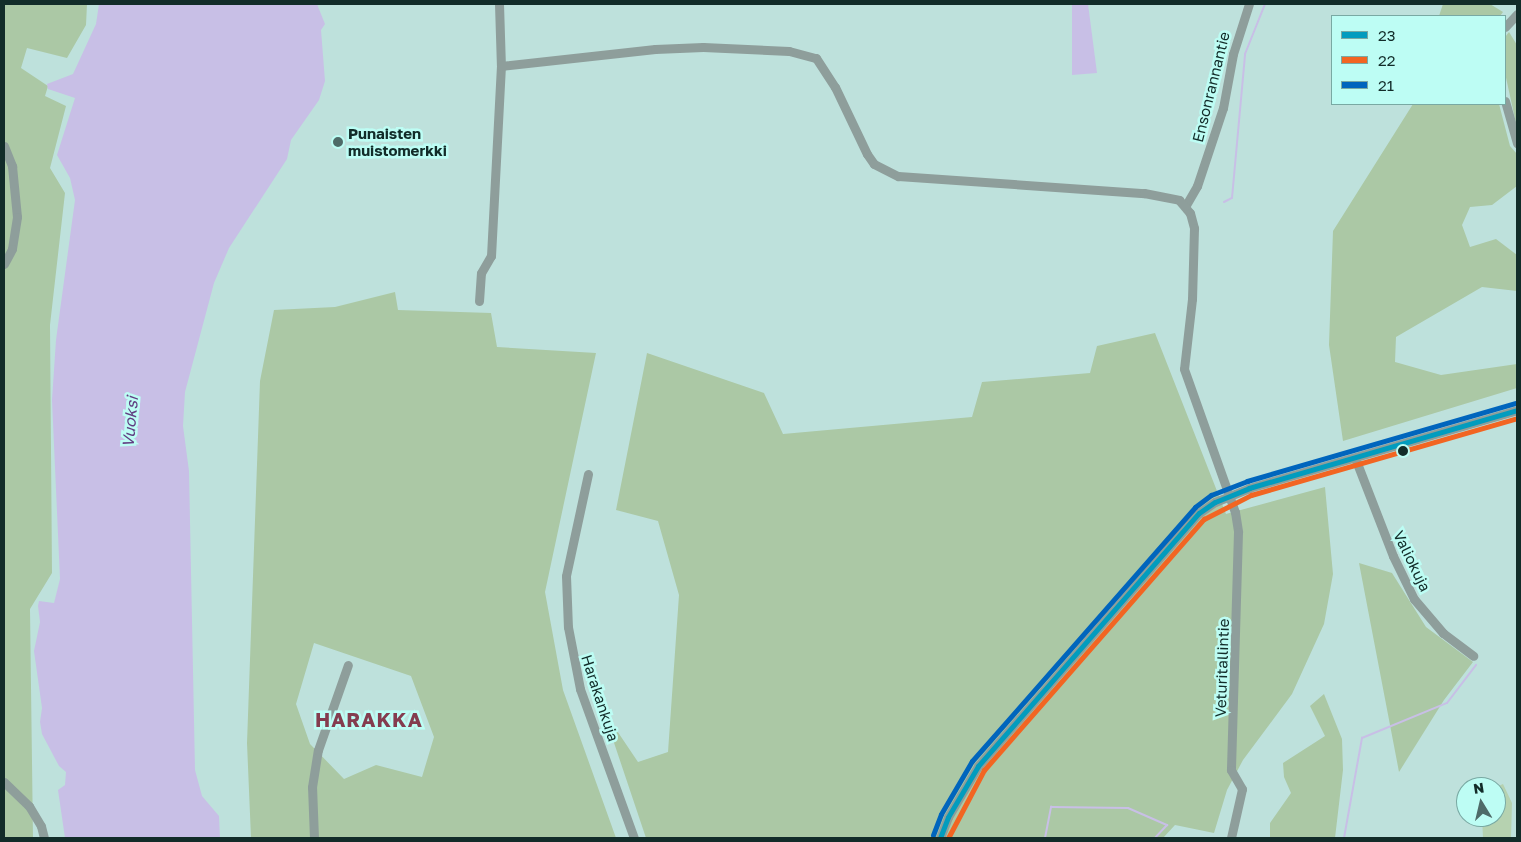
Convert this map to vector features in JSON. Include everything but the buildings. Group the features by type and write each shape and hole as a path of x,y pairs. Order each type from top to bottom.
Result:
{"street":[{"path":"479,301 481,273 491,256 501,66 499,4"},
{"name":"Ensonrannantie","path":"1186,205 1197,186 1223,108 1233,54 1250,4"},
{"path":"1506,26 1517,14"},
{"path":"501,66 655,49 702,47 789,51 816,58 835,87 867,154 874,164 892,174 914,179 1144,193 1171,196 1186,205"},
{"path":"1506,104 1517,143"},
{"path":"4,146 12,166 17,230 4,264"},
{"name":"Veturitallintie","path":"1186,205 1194,228 1192,299 1183,354 1184,369 1235,512 1240,559 1231,770 1242,788 1231,838"},
{"path":"940,838 963,789 990,752 1122,604 1187,522 1229,496 1517,410"},
{"name":"Valiokuja","path":"1355,458 1392,556 1414,599 1443,633 1473,656"},
{"name":"Harakankuja","path":"588,474 566,576 568,627 580,689 634,838"},
{"path":"314,838 312,787 318,750 348,665"},
{"path":"4,782 29,806 41,826 44,838"}],"green space":[{"path":"4,4 87,4 86,25 67,58 27,48 21,68 48,86 45,96 66,106 50,168 65,193 50,325 52,573 30,609 33,838 4,838"},
{"path":"1443,4 1490,4 1503,12 1501,15 1439,15"},
{"path":"1509,32 1517,45 1517,128 1506,78 1506,36"},
{"path":"1412,105 1499,105 1510,146 1517,154 1517,186 1492,205 1470,207 1462,225 1470,247 1496,239 1517,255 1517,291 1482,287 1396,337 1395,362 1441,375 1517,364 1517,388 1343,441 1329,345 1333,231"},
{"path":"395,292 398,310 491,313 497,347 596,353 545,592 563,690 616,838 251,838 247,743 260,381 274,310 335,307","holes":["314,643 411,676 434,737 422,777 376,765 344,779 310,744 296,704"]},
{"path":"1155,333 1226,514 1325,487 1333,574 1324,624 1292,694 1243,760 1227,790 1214,833 1175,825 1163,838 646,838 603,710 638,762 668,752 679,595 658,521 616,510 647,353 764,393 783,434 972,417 982,382 1090,373 1097,346"},
{"path":"1359,563 1392,573 1426,627 1473,662 1444,700 1399,772"},
{"path":"1324,694 1342,739 1343,770 1335,838 1270,838 1270,823 1291,793 1284,777 1283,763 1325,736 1310,706"},
{"path":"1506,790 1512,803 1511,838 1483,838 1482,827 1506,827"}],"water":[{"name":"Vuoksi","path":"99,4 317,4 325,24 321,30 325,81 319,100 291,140 287,159 229,248 214,283 185,392 183,426 189,471 195,770 202,796 219,816 220,838 65,838 58,790 65,785 66,772 59,766 42,734 40,722 42,708 34,651 40,622 39,601 54,603 60,579 52,400 56,340 75,200 70,178 57,155 75,98 48,89 47,84 73,74 96,24"},
{"path":"1072,4 1088,4 1097,73 1072,75"}],"waterway":[{"path":"1224,202 1232,198 1245,54 1265,4"},
{"path":"1344,838 1362,738 1447,703 1476,665"},
{"path":"1045,838 1051,807 1128,808 1167,825 1155,838"}],"transit line":[{"name":"21","path":"933,835 941,814 972,761 1195,507 1211,495 1247,481 1515,403"},
{"name":"23","path":"940,838 948,817 978,766 1199,513 1215,502 1249,488 1517,410"},
{"name":"22","path":"948,838 984,770 1204,519 1251,495 1517,418"}],"place":[{"name":"Punaisten muistomerkki","path":"338,142"}],"district":[{"name":"HARAKKA","path":"369,719"}]}
